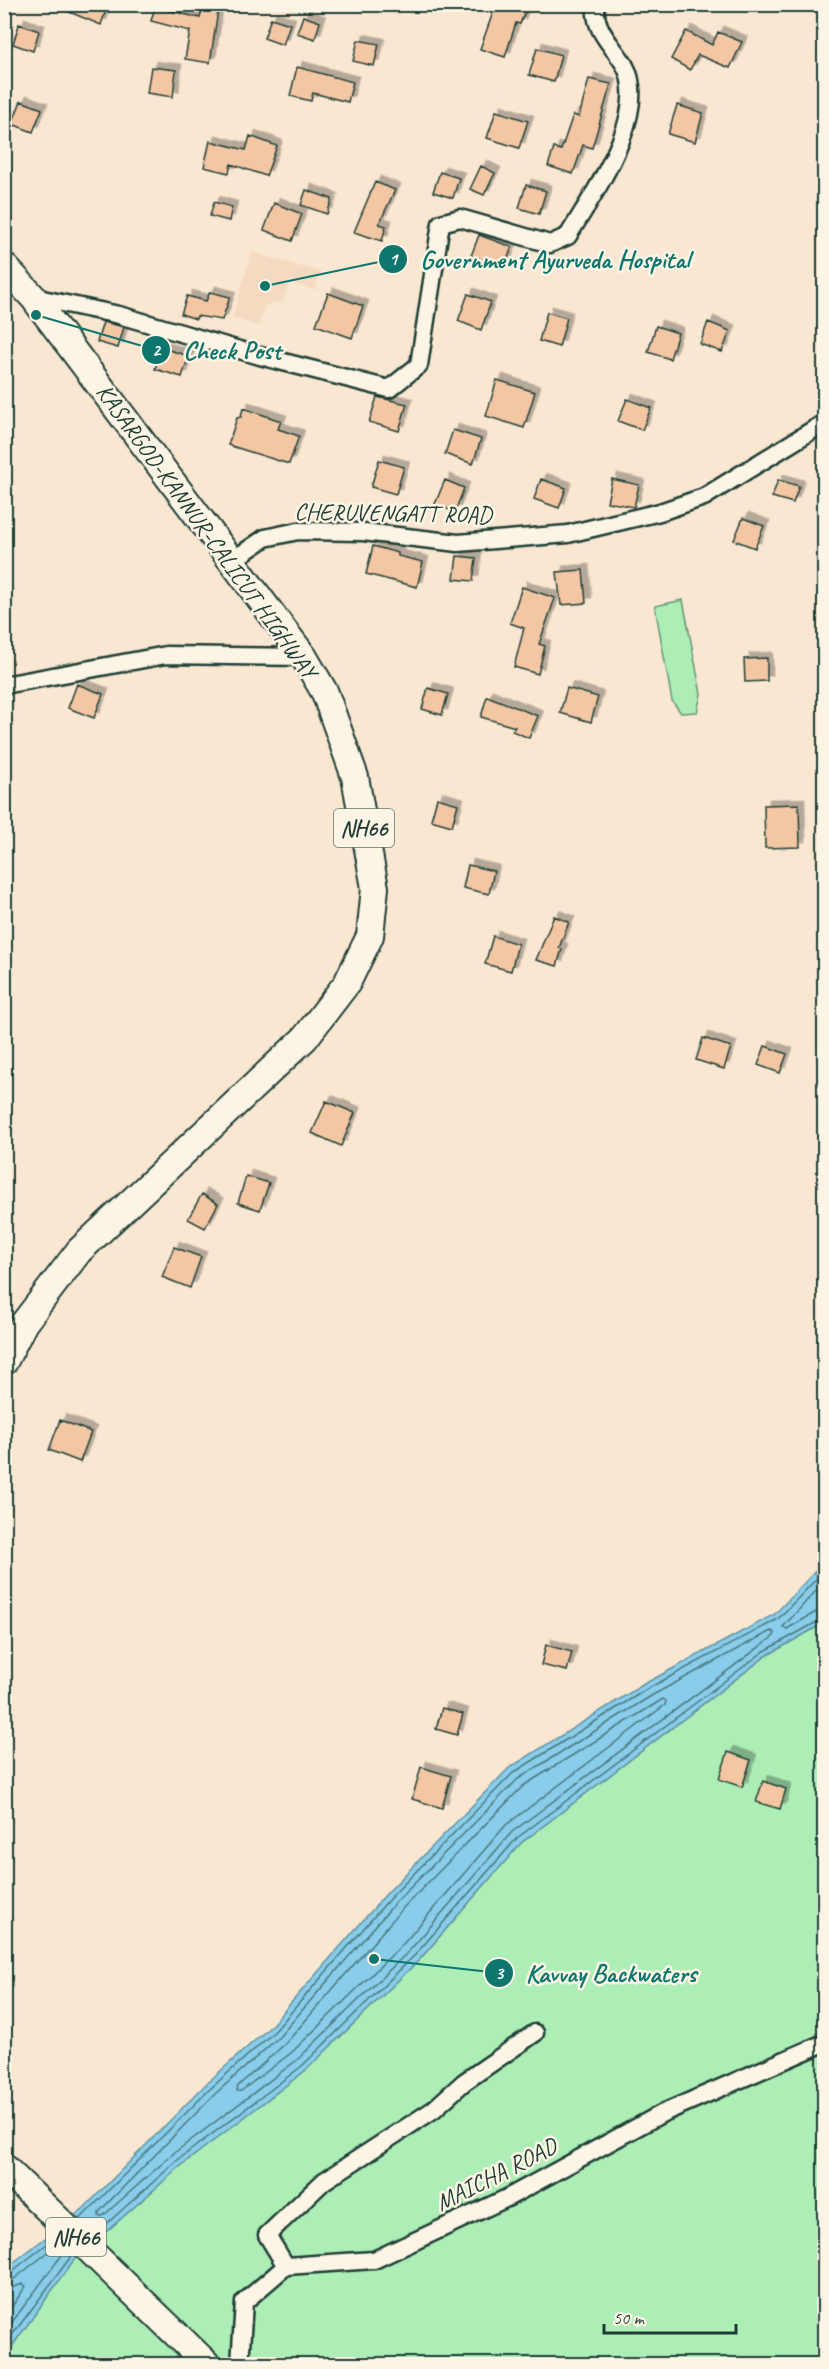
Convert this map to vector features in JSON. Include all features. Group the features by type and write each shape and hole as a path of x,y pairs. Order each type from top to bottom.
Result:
{"highway":[{"name":"KASARGOD-KANNUR-CALICUT HIGHWAY","path":"4,266 33,297 177,486 230,562 274,615 304,657 325,693 355,777 375,888 370,936 347,983 305,1038 79,1251 24,1323 4,1362"},
{"name":"NH66","path":"6,2169 207,2364"}],"street":[{"path":"33,297 119,315 260,357 389,389 419,365 425,315 433,288 441,223 460,218 550,244 561,241 568,236 619,145 631,110 631,80 624,65 596,24 596,4"},
{"name":"CHERUVENGATT ROAD","path":"230,562 265,538 298,531 363,532 458,543 568,534 660,512 704,497 825,423"},
{"path":"4,686 166,655 304,657"},
{"path":"240,2364 244,2302 286,2266 267,2235 324,2181 433,2110 464,2082 535,2033"},
{"name":"MAICHA ROAD","path":"286,2266 374,2260 507,2198 663,2113 825,2043"}],"shaded area":[{"path":"252,252 320,272 315,290 289,282 283,302 265,305 259,326 232,318"}],"green space":[{"path":"683,600 701,694 697,712 681,713 672,701 655,606"},
{"path":"824,1623 824,2364 5,2364 5,2356 73,2261 183,2164 306,2070 420,1959 521,1843 766,1656"}],"water":[{"path":"824,1562 824,1623 766,1656 521,1843 420,1959 306,2070 183,2164 73,2261 5,2356 5,2269 84,2208 206,2084 270,2027 387,1893 509,1768 644,1684 775,1614"}],"building":[{"path":"50,4 108,4 101,25"},
{"path":"203,4 219,4 210,63 185,59 190,31 151,21 155,7 200,18"},
{"path":"496,4 528,4 520,24 516,23 505,57 480,49"},
{"path":"303,16 320,22 315,39 297,33"},
{"path":"271,18 290,24 283,45 264,38"},
{"path":"19,24 39,31 33,51 13,44"},
{"path":"686,31 712,45 718,32 742,42 730,68 698,55 690,70 671,59"},
{"path":"358,40 379,44 374,66 353,61"},
{"path":"537,48 561,55 554,82 529,75"},
{"path":"151,67 176,70 173,97 147,93"},
{"path":"297,67 353,82 348,102 313,93 311,101 290,96"},
{"path":"589,79 611,84 592,148 583,145 573,174 548,166 554,148 561,150 573,115 579,117"},
{"path":"21,101 42,109 33,132 12,124"},
{"path":"677,105 703,113 695,142 668,134"},
{"path":"496,111 528,121 519,148 487,138"},
{"path":"250,136 277,146 266,176 231,164 229,173 204,167 210,141 246,150"},
{"path":"481,166 495,173 484,195 470,189"},
{"path":"440,172 459,178 453,198 433,192"},
{"path":"375,182 395,190 379,224 386,226 382,241 354,232"},
{"path":"526,185 546,191 539,214 519,208"},
{"path":"306,190 332,199 327,214 301,205"},
{"path":"214,202 232,207 229,221 210,216"},
{"path":"274,203 302,214 292,241 264,230"},
{"path":"479,235 512,247 504,268 471,256"},
{"path":"210,292 230,297 222,320 197,316 196,319 181,314 187,296 206,301"},
{"path":"328,293 363,306 352,338 316,325"},
{"path":"468,294 491,302 481,330 458,321"},
{"path":"547,312 567,318 559,347 539,341"},
{"path":"103,322 124,327 118,348 97,342"},
{"path":"708,322 730,331 722,352 700,344"},
{"path":"656,326 678,333 670,359 648,352"},
{"path":"162,348 189,356 182,377 155,369"},
{"path":"497,380 535,392 524,428 486,416"},
{"path":"377,397 407,404 399,431 369,422"},
{"path":"627,399 651,408 642,430 618,421"},
{"path":"243,408 281,421 278,429 299,436 289,464 228,445 237,418 241,417"},
{"path":"453,430 481,439 473,464 445,454"},
{"path":"379,460 404,467 396,494 371,487"},
{"path":"541,479 566,488 559,508 534,499"},
{"path":"612,479 639,485 634,507 607,502"},
{"path":"445,480 464,488 455,512 435,504"},
{"path":"778,480 799,486 793,503 772,497"},
{"path":"743,518 764,526 755,548 734,540"},
{"path":"373,546 398,553 398,556 423,562 417,587 366,574"},
{"path":"457,556 476,558 473,581 454,579"},
{"path":"583,570 586,603 561,605 557,572"},
{"path":"522,587 555,598 539,644 545,646 538,674 514,667 524,628 510,623"},
{"path":"767,658 767,681 745,682 744,659"},
{"path":"77,684 103,694 94,718 68,708"},
{"path":"428,688 448,694 442,715 422,709"},
{"path":"567,688 598,697 591,722 560,713"},
{"path":"487,696 538,716 529,738 512,731 515,727 481,717"},
{"path":"437,798 458,804 452,826 431,820"},
{"path":"799,804 800,847 765,848 764,805"},
{"path":"468,865 494,871 489,894 463,888"},
{"path":"554,916 569,922 559,948 562,949 557,966 536,960"},
{"path":"493,936 518,944 511,971 485,964"},
{"path":"703,1038 731,1047 724,1069 696,1060"},
{"path":"765,1046 787,1054 780,1073 758,1065"},
{"path":"326,1101 355,1113 341,1146 312,1133"},
{"path":"246,1176 269,1183 260,1210 238,1203"},
{"path":"202,1194 218,1204 205,1228 188,1219"},
{"path":"174,1247 201,1257 190,1288 162,1277"},
{"path":"60,1420 91,1432 80,1462 49,1450"},
{"path":"546,1645 572,1652 567,1671 541,1665"},
{"path":"442,1708 463,1714 457,1735 436,1729"},
{"path":"728,1752 751,1760 742,1787 719,1779"},
{"path":"421,1767 451,1776 442,1808 412,1799"},
{"path":"763,1781 786,1789 780,1809 756,1802"}],"place":[{"name":"Government Ayurveda Hospital","path":"265,286"},
{"name":"Check Post","path":"36,315"},
{"name":"Kavvay Backwaters","path":"374,1959"}]}
